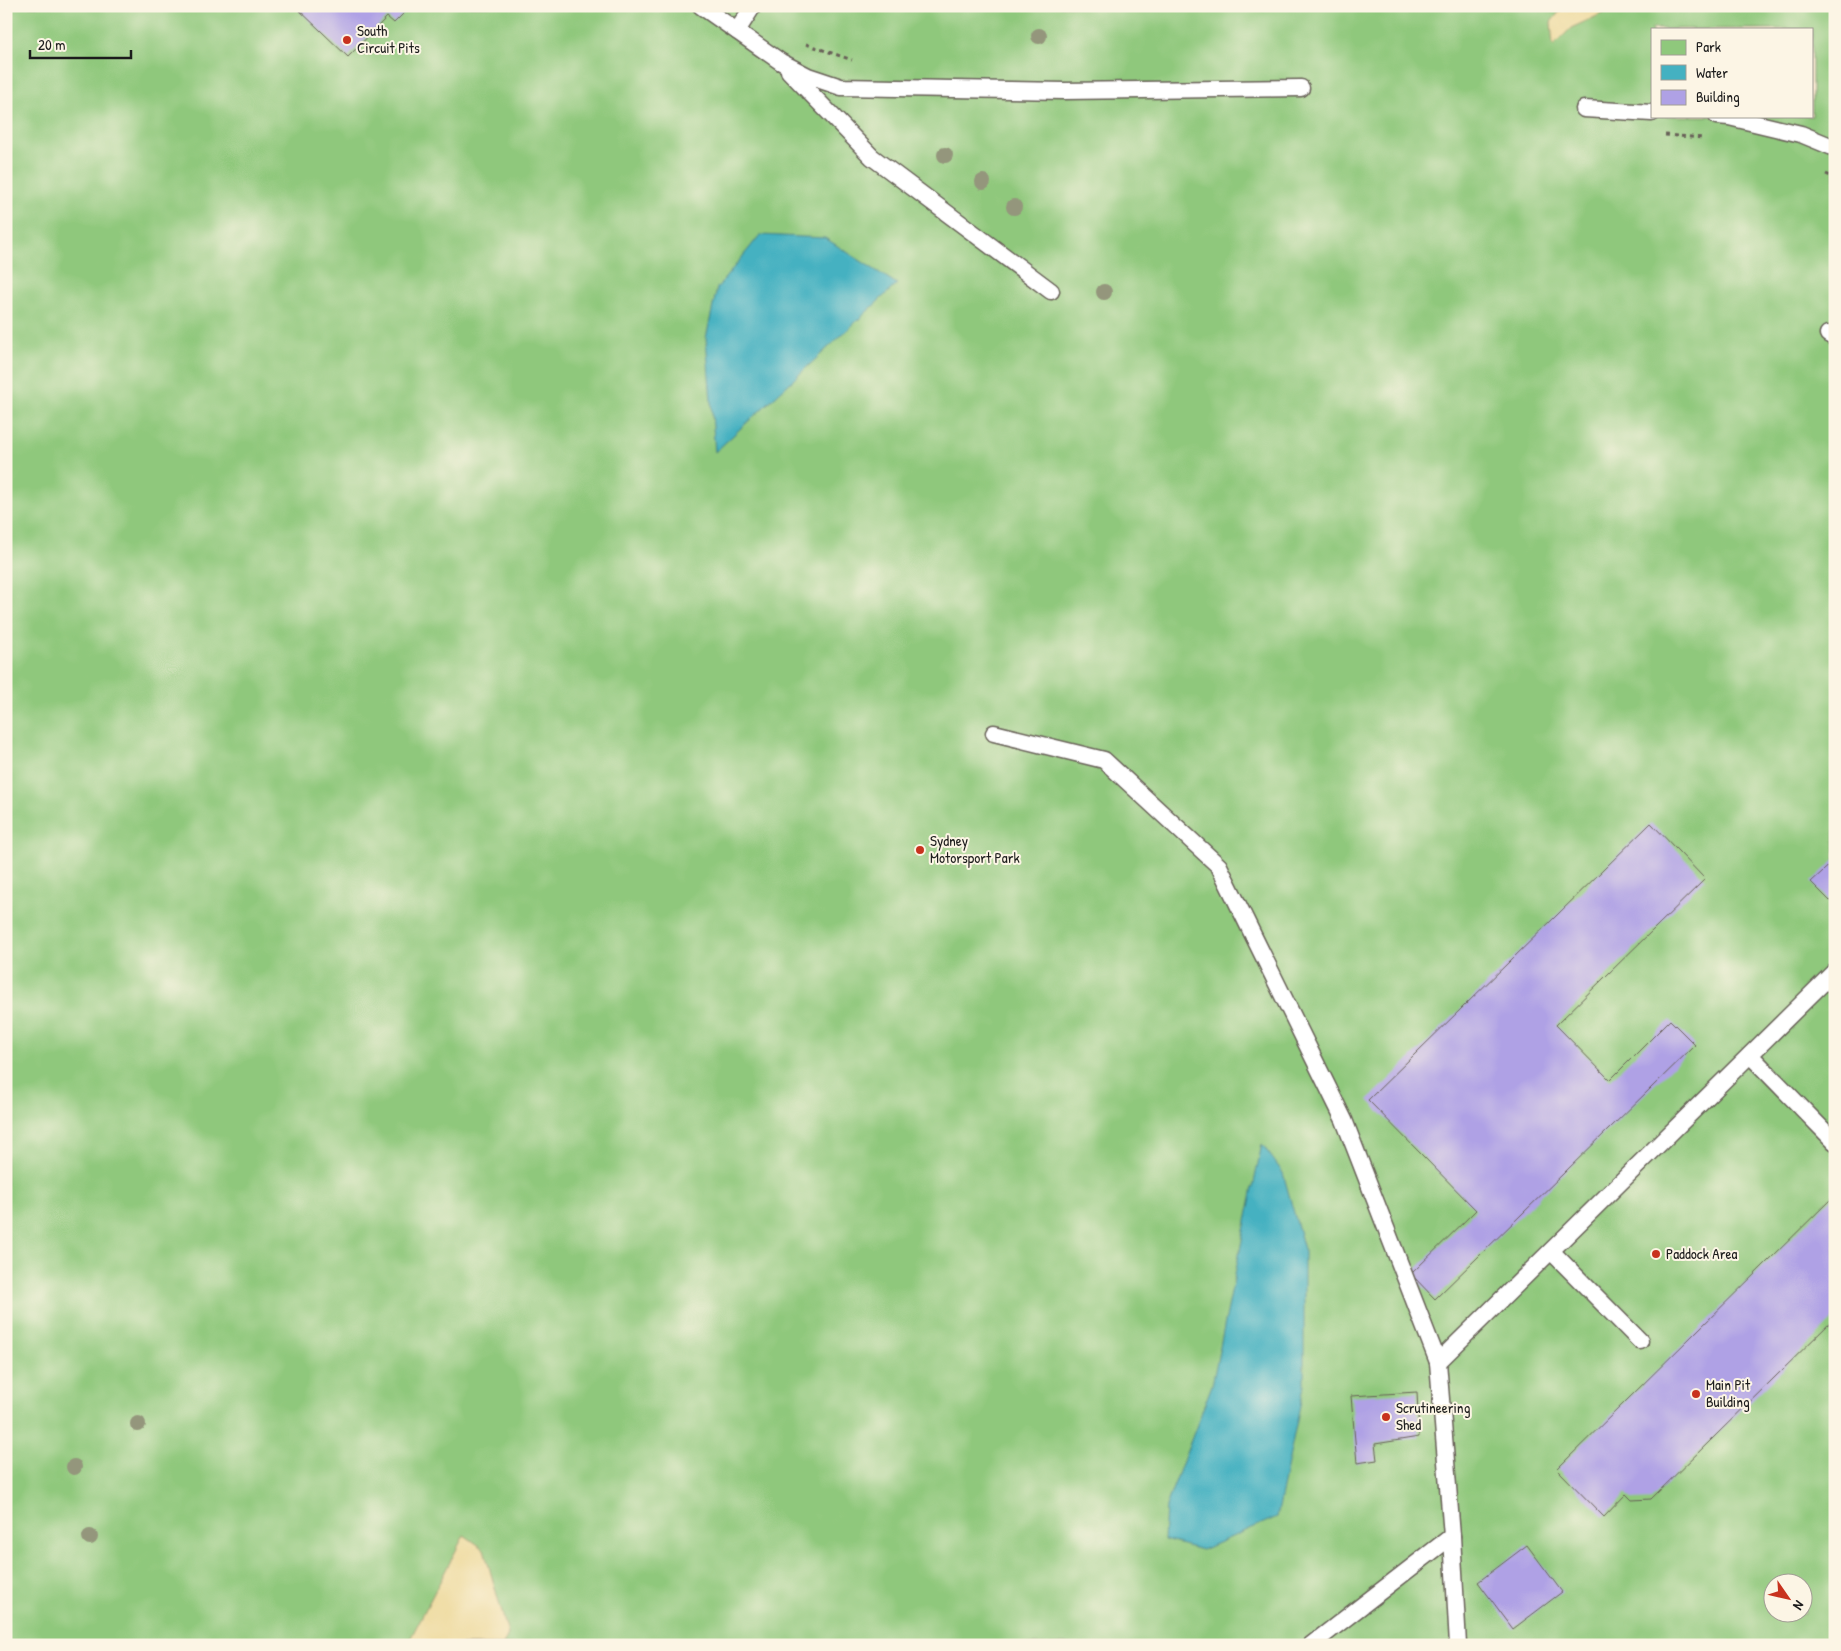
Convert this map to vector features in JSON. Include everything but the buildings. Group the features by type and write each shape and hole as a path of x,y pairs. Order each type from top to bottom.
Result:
{"lane":[{"path":"701,6 781,62 808,76 841,87 1064,91 1301,88"},
{"path":"737,31 753,6"},
{"path":"781,62 872,157 1051,291"},
{"path":"1584,109 1651,113"},
{"path":"1733,118 1800,134 1835,148"},
{"path":"994,733 1104,760 1219,866 1344,1120 1438,1362 1452,1536 1458,1645"},
{"path":"1438,1362 1835,971"},
{"path":"1750,1055 1835,1142"},
{"path":"1551,1251 1640,1341"},
{"path":"1312,1645 1452,1536"}],"path":[{"path":"1662,135 1708,139"},
{"path":"1818,171 1835,178"}],"green space":[{"name":"Sydney Motorsport Park","path":"6,6 1835,6 1835,1645 6,1645"}],"sand":[{"path":"1564,6 1619,6 1571,28 1553,46 1551,22"},
{"path":"464,1535 484,1549 508,1634 503,1645 407,1645"}],"water":[{"path":"760,235 825,238 897,284 715,452 706,338 717,288"},
{"path":"1262,1144 1283,1173 1304,1249 1304,1386 1277,1517 1202,1550 1164,1540 1166,1506 1212,1385"}],"place":[{"name":"South Circuit Pits","path":"347,40"},
{"name":"Sydney Motorsport Park","path":"920,850"},
{"name":"Paddock Area","path":"1656,1254"},
{"name":"Main Pit Building","path":"1696,1394"},
{"name":"Scrutineering Shed","path":"1386,1417"}]}
